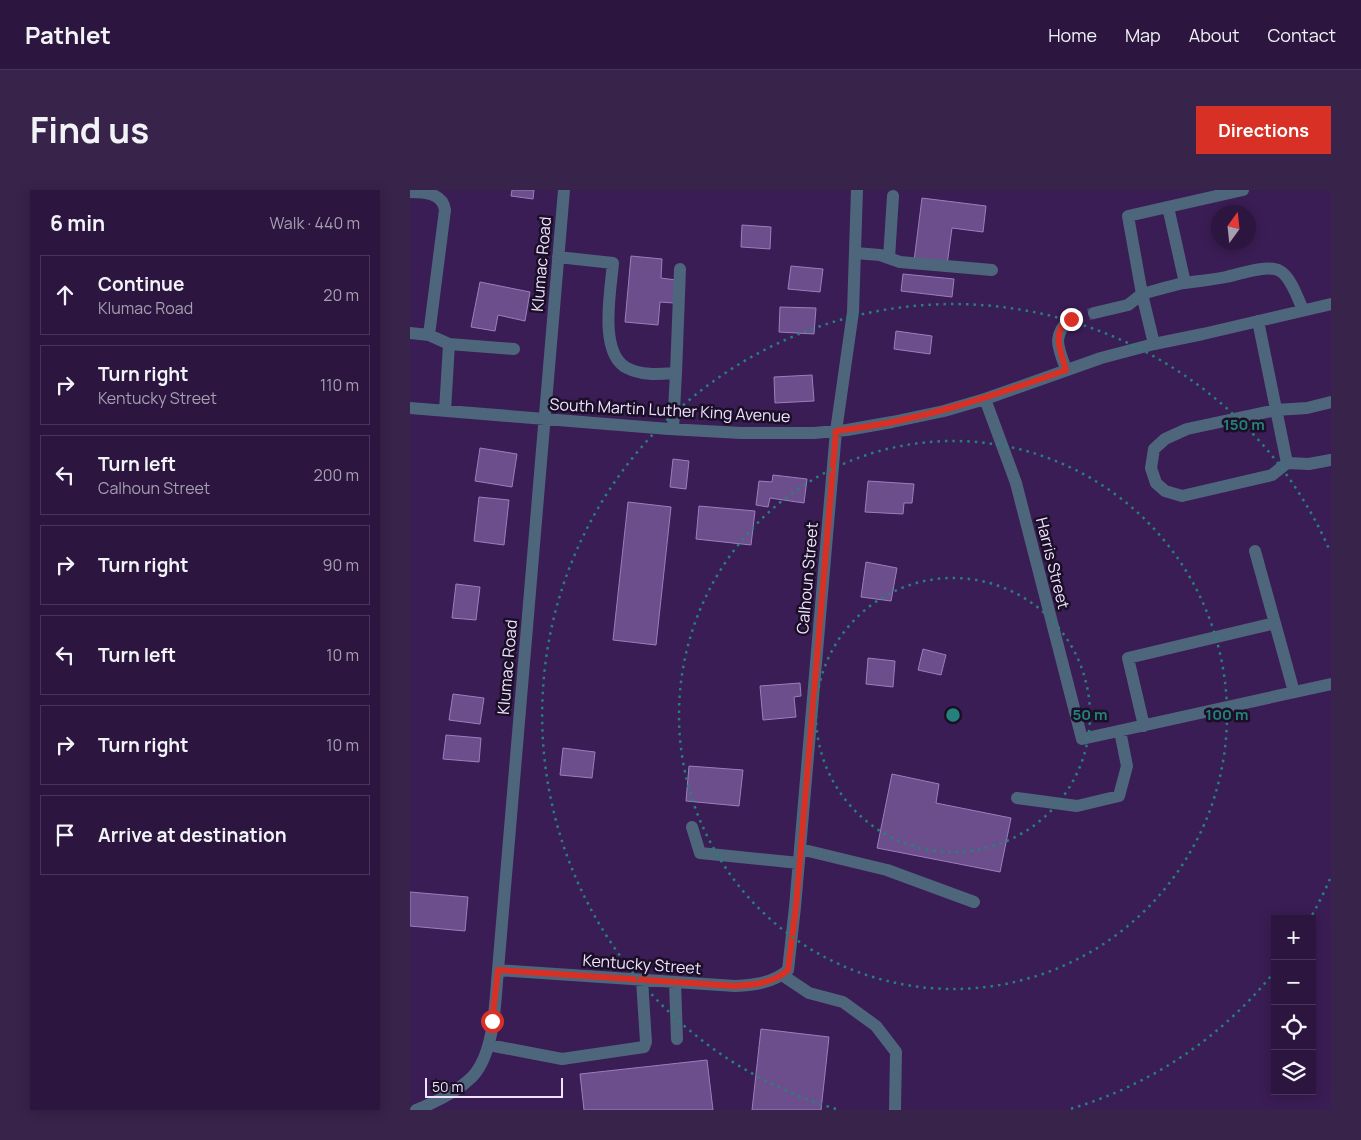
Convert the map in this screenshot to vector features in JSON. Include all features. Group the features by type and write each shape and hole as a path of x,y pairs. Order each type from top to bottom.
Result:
{"street":[{"name":"Klumac Road","path":"416,1110 447,1095 468,1081 483,1062 489,1045 498,970 564,190"},
{"name":"Calhoun Street","path":"785,972 799,862 836,431 853,312 857,190"},
{"path":"1154,344 1142,294 1128,216 1243,190"},
{"path":"410,192 420,192 440,198 445,210 429,335"},
{"path":"889,258 893,196"},
{"path":"1168,207 1185,283"},
{"path":"855,253 880,254 900,262 992,270"},
{"path":"558,257 613,262 608,320 612,348 626,368 648,374 676,373"},
{"path":"673,429 680,269"},
{"path":"1094,313 1128,305 1142,294 1185,283 1226,277 1255,270 1272,269 1280,271 1286,277 1294,289 1303,310"},
{"name":"South Martin Luther King Avenue","path":"410,408 757,434 836,431 918,417 985,398 1101,358 1154,344 1331,304"},
{"path":"1066,370 1057,340 1061,328 1071,319"},
{"path":"1258,321 1287,463"},
{"path":"410,333 429,335 449,344 514,349"},
{"path":"445,411 449,344"},
{"name":"Harris Street","path":"985,398 1016,484 1082,739 1120,731"},
{"path":"1331,402 1307,408 1276,410 1187,429 1165,439 1154,449 1151,468 1156,483 1165,491 1182,496 1272,475 1287,463 1309,464 1331,460"},
{"path":"1255,551 1294,692"},
{"path":"1144,726 1128,658 1275,623"},
{"path":"1017,798 1077,806 1119,796 1127,766 1120,731 1331,684"},
{"path":"692,827 700,853 799,862"},
{"path":"800,849 886,870 974,902"},
{"name":"Kentucky Street","path":"498,970 711,985 752,985 765,982 785,972"},
{"path":"785,972 809,993 843,1002 876,1026 896,1052 896,1110"},
{"path":"489,1045 562,1059 644,1047 646,1042 642,980"},
{"path":"675,982 677,1040"}],"building":[{"path":"512,190 534,190 533,199 511,196"},
{"path":"922,198 986,206 983,232 952,228 947,265 914,261"},
{"path":"742,225 771,227 770,249 741,247"},
{"path":"631,256 662,259 661,278 676,280 674,303 660,302 658,325 625,322"},
{"path":"791,266 823,269 820,292 788,289"},
{"path":"903,274 954,279 952,297 901,291"},
{"path":"480,282 530,292 525,321 498,315 495,331 471,327"},
{"path":"780,307 816,308 814,334 779,332"},
{"path":"896,331 932,336 930,354 894,349"},
{"path":"812,375 814,401 775,403 774,377"},
{"path":"480,448 517,454 512,487 475,481"},
{"path":"673,459 689,461 686,489 670,487"},
{"path":"773,475 807,479 804,503 770,498 768,507 756,505 759,481 772,482"},
{"path":"868,481 914,484 912,503 904,503 903,514 865,512"},
{"path":"479,497 509,500 504,545 474,541"},
{"path":"628,502 671,507 656,645 613,640"},
{"path":"699,506 755,511 751,545 696,539"},
{"path":"866,562 897,568 891,601 861,597"},
{"path":"456,584 480,587 476,620 452,618"},
{"path":"923,649 946,655 941,675 918,670"},
{"path":"868,658 895,661 893,687 866,684"},
{"path":"800,683 801,696 794,697 796,717 763,720 760,686"},
{"path":"453,694 484,698 480,724 449,720"},
{"path":"446,735 481,738 479,762 443,759"},
{"path":"563,748 595,752 592,778 560,775"},
{"path":"689,766 743,770 739,806 686,801"},
{"path":"892,774 939,784 936,803 1011,818 1000,872 877,848"},
{"path":"410,892 468,897 465,931 410,926"},
{"path":"761,1029 829,1037 821,1110 752,1110"},
{"path":"707,1060 713,1110 584,1110 580,1074"}],"tunnel":[{"path":"1071,319 1094,313"}],"route":[{"path":"492,1021 498,970 735,986 765,982 782,975 788,970 796,907 836,431 944,411 1066,370 1057,340 1061,328 1071,319"}]}
